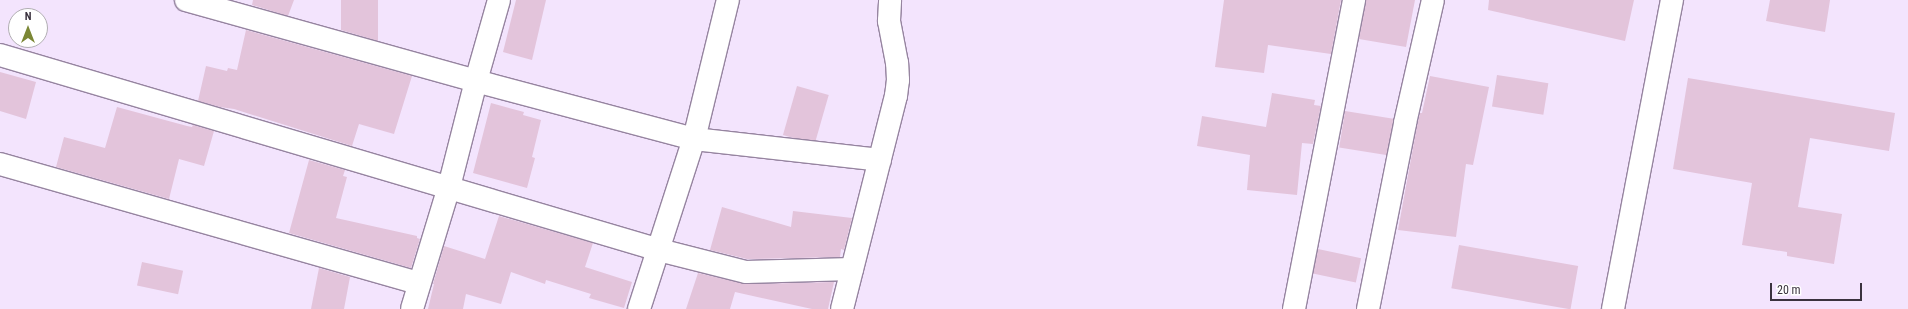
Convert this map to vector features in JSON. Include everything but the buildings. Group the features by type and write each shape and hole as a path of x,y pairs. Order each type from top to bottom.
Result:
{"street":[{"path":"186,0 694,139 880,160"},
{"path":"412,309 449,187 476,80 499,0"},
{"path":"639,309 694,139 728,0"},
{"path":"842,309 880,160 898,80 897,63 889,21 890,0"},
{"path":"1294,309 1354,0"},
{"path":"1368,309 1405,123 1433,0"},
{"path":"1613,309 1672,0"},
{"path":"0,55 659,250 746,272 852,269"},
{"path":"0,164 419,283"}]}
